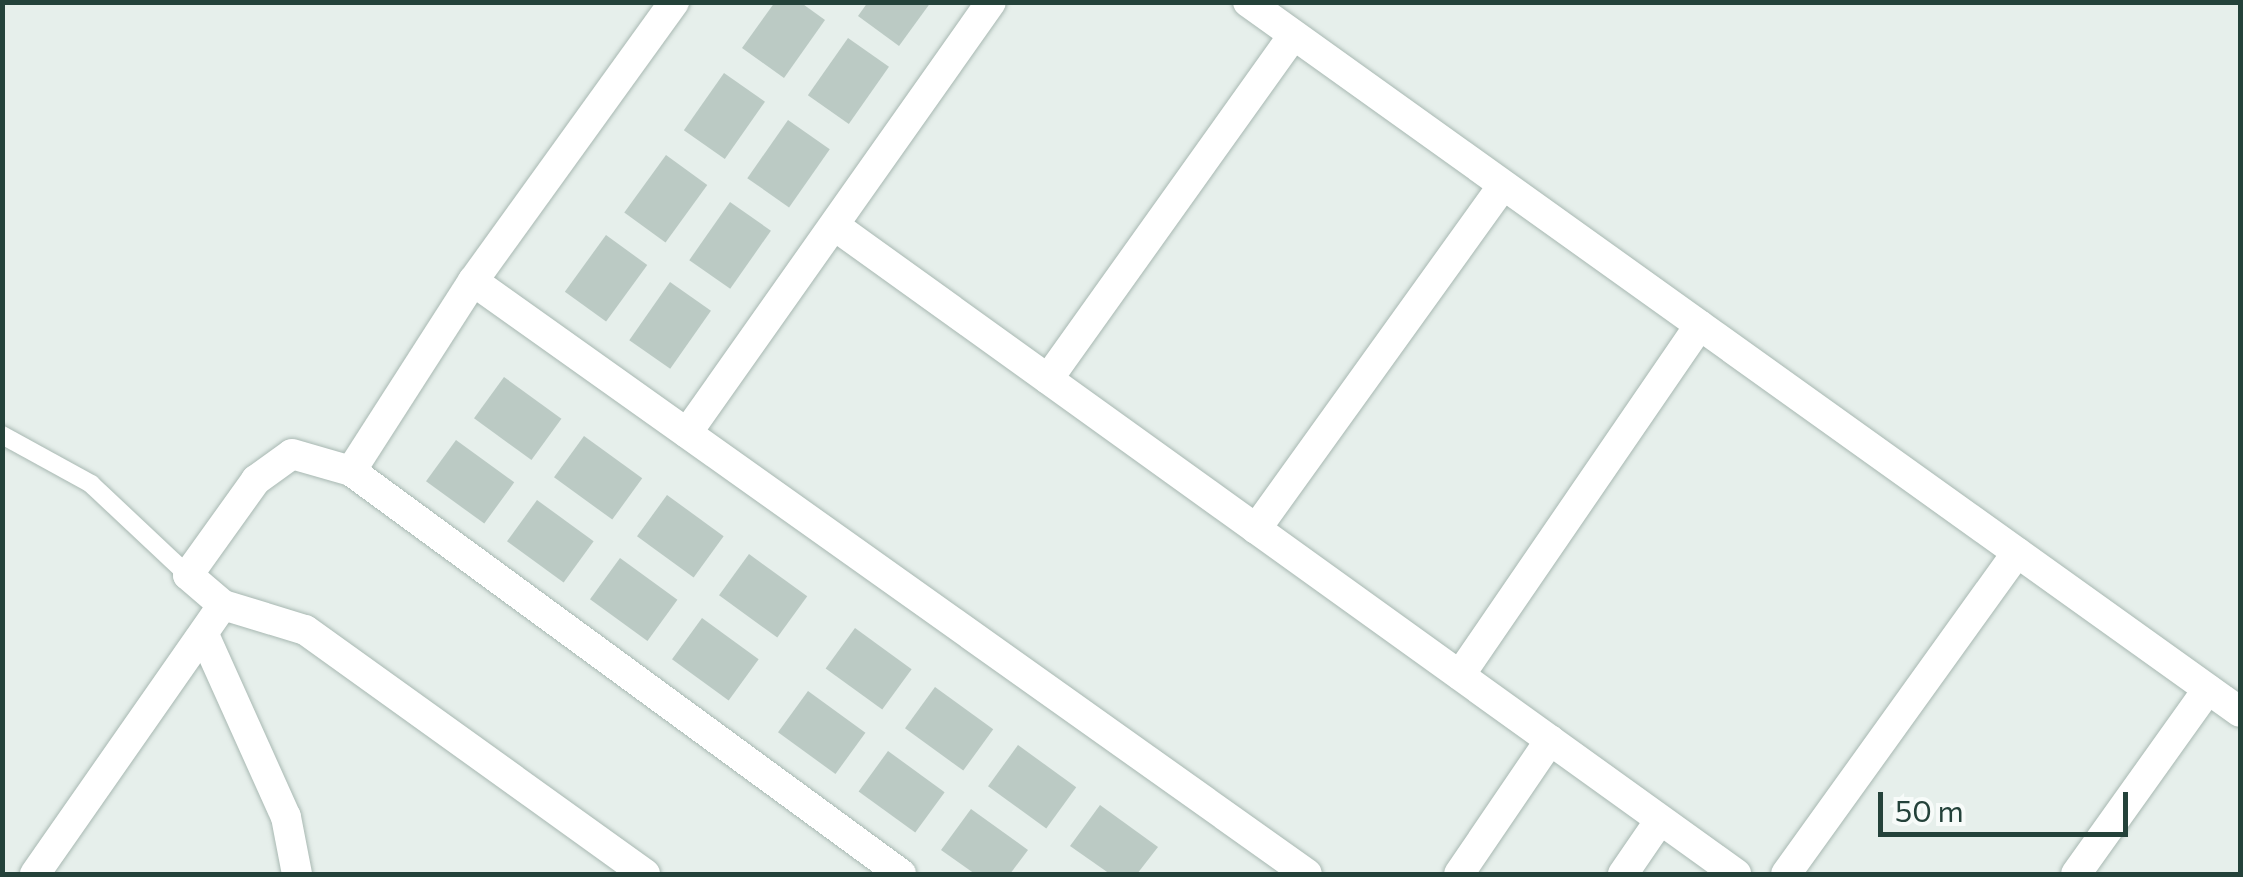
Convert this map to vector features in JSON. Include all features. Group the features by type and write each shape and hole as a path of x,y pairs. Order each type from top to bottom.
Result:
{"street":[{"path":"351,472 473,280 674,2"},
{"path":"687,433 991,2"},
{"path":"1248,2 2240,712"},
{"path":"1048,379 1293,35"},
{"path":"1256,529 1503,184"},
{"path":"835,226 1736,874"},
{"path":"473,280 1307,874"},
{"path":"1460,675 1700,325"},
{"path":"644,874 304,630 223,605 188,575 256,480 277,461 312,455 351,472 901,874"},
{"path":"1786,874 2017,552"},
{"path":"35,874 205,637 223,605"},
{"path":"205,637 286,817 298,874"},
{"path":"2076,874 2208,689"},
{"path":"1459,874 1550,740"},
{"path":"1623,874 1660,820"}],"lane":[{"path":"2,434 91,484 188,575"}],"building":[{"path":"775,2 800,2 825,20 784,78 742,48"},
{"path":"868,2 931,2 899,46 858,16"},
{"path":"848,38 889,67 849,124 808,95"},
{"path":"724,73 765,102 725,159 684,130"},
{"path":"788,120 830,149 789,207 747,178"},
{"path":"666,155 707,185 666,242 624,212"},
{"path":"730,202 771,231 730,289 689,260"},
{"path":"606,235 647,265 606,322 565,292"},
{"path":"670,282 711,311 670,369 629,340"},
{"path":"504,377 561,419 531,460 474,418"},
{"path":"584,436 642,478 612,520 554,477"},
{"path":"456,440 514,482 484,524 426,481"},
{"path":"667,495 724,536 694,577 637,536"},
{"path":"537,500 594,541 564,582 507,541"},
{"path":"749,554 807,596 777,638 719,595"},
{"path":"620,558 677,600 647,641 590,599"},
{"path":"702,618 759,659 729,700 672,659"},
{"path":"855,628 912,669 882,710 826,668"},
{"path":"935,687 993,729 963,771 905,728"},
{"path":"808,691 865,733 835,774 778,732"},
{"path":"1018,745 1076,787 1046,829 988,786"},
{"path":"888,751 945,792 915,833 859,791"},
{"path":"1100,805 1158,847 1137,874 1110,874 1070,846"},
{"path":"971,809 1028,850 1010,874 975,874 941,850"}]}
